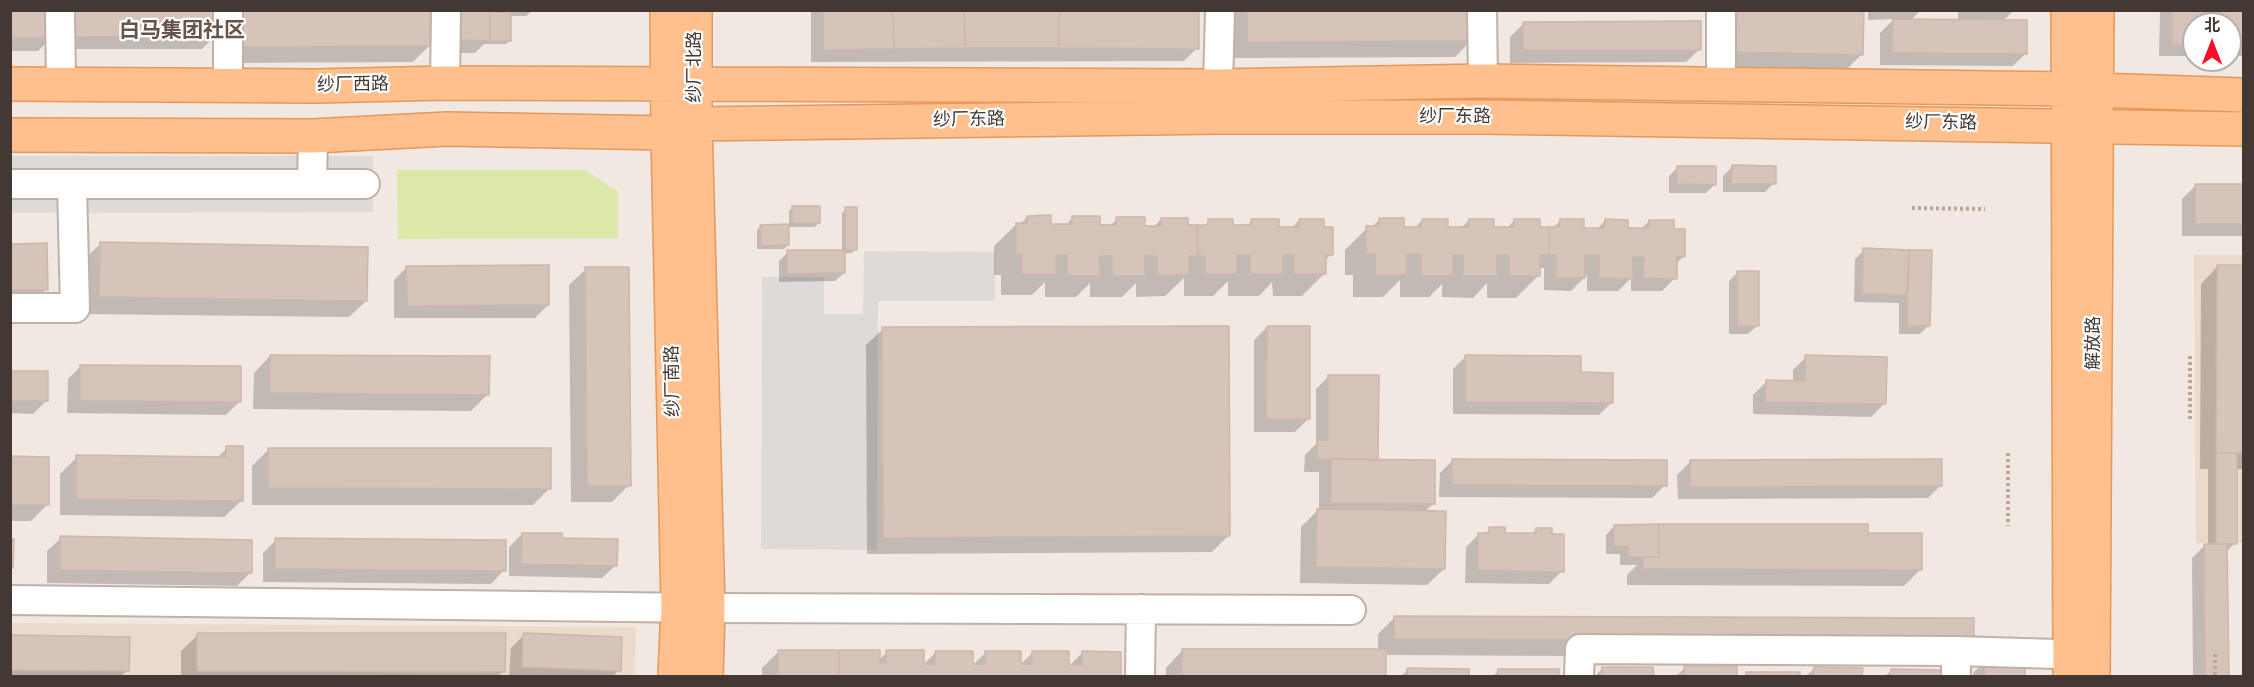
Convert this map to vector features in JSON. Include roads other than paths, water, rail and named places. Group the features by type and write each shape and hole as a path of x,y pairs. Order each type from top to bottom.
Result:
{"main road":[{"name":"纱厂北路","path":"667,10 681,85"},
{"name":"纱厂北路","path":"681,85 695,10"},
{"name":"解放路","path":"2068,10 2082,90 2081,666"},
{"name":"解放路","path":"2082,90 2097,10"},
{"name":"纱厂东路","path":"681,85 1218,86 1483,81 2082,90 2244,95"},
{"name":"纱厂西路","path":"10,84 61,86 317,86 445,83 681,85"},
{"name":"纱厂南路","path":"681,85 693,608 706,676"},
{"name":"纱厂东路","path":"681,129 1245,117 1719,119 2244,129"},
{"path":"10,135 313,136 447,129 681,129"},
{"name":"纱厂南路","path":"675,676 693,608"}],"street":[{"path":"60,10 61,86"},
{"path":"228,10 228,85"},
{"path":"445,83 446,10"},
{"path":"1218,86 1220,10"},
{"path":"1482,10 1483,81"},
{"path":"1721,10 1721,84"},
{"path":"312,184 313,136"},
{"path":"10,184 365,184"},
{"path":"10,308 75,308 72,184"},
{"path":"10,600 693,608 1351,610"},
{"path":"1140,676 1141,609"},
{"path":"1580,676 1580,650 1956,664 2081,666"}],"district":[{"name":"白马集团社区","path":"182,31"}]}
